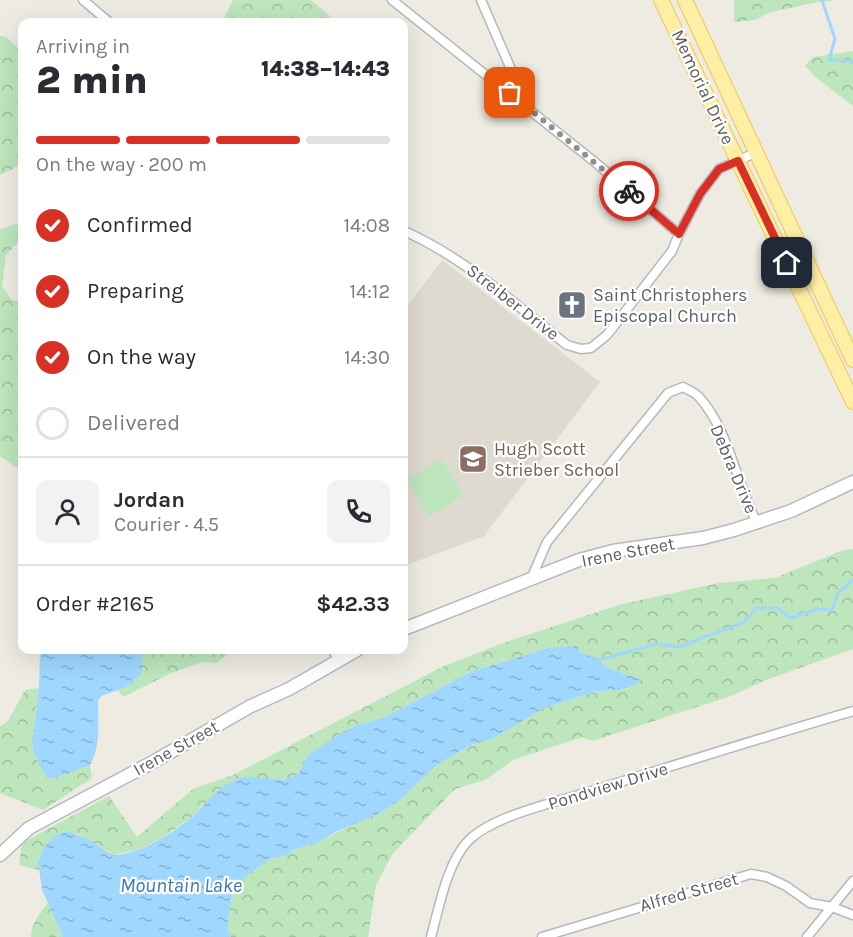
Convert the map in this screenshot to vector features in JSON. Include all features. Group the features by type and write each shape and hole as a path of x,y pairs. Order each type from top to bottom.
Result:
{"main road":[{"name":"Memorial Drive","path":"661,0 853,402"},
{"name":"Memorial Drive","path":"685,0 853,360"}],"street":[{"path":"83,0 105,18"},
{"path":"392,0 528,107 679,234"},
{"path":"480,0 528,107"},
{"name":"Streiber Drive","path":"408,233 458,259 567,345 581,349 591,348 607,335 672,251 700,194 719,169 755,153"},
{"name":"Debra Drive","path":"531,579 547,542 554,533 668,393 683,387 698,395 723,435 745,501 757,523"},
{"name":"Irene Street","path":"408,627 579,560 614,551 703,538 757,523 791,511 853,482"},
{"name":"Irene Street","path":"0,855 29,828 153,762 251,706 289,689 336,655"},
{"name":"Pondview Drive","path":"431,937 457,855 484,827 853,711"},
{"name":"Alfred Street","path":"542,937 751,874 767,877 786,886 810,903 832,907 853,915"},
{"path":"807,937 853,881"},
{"path":"572,928 575,937"}],"shaded area":[{"name":"Hugh Scott Strieber School","path":"442,260 600,382 484,536 408,564 408,305"}],"green space":[{"path":"233,0 311,0 330,16 328,18 224,18"},
{"path":"734,0 838,0 771,12 755,20 734,22"},
{"path":"0,36 6,37 18,48 18,166 0,175"},
{"path":"853,51 853,106 814,76 805,66 813,57"},
{"path":"18,223 18,242 6,255 2,286 12,300 18,301 18,467 0,456 0,229"},
{"path":"441,459 464,495 429,517 408,480"},
{"path":"853,549 853,649 766,680 731,696 592,741 582,737 513,760 485,780 455,789 393,853 376,885 368,937 231,937 228,921 233,891 246,876 270,858 288,855 293,850 319,842 400,800 438,764 471,745 494,738 544,708 595,692 628,688 641,680 608,668 598,659 579,651 548,648 473,671 385,717 355,726 308,755 298,774 203,805 192,817 162,838 138,850 114,855 78,834 56,842 45,849 39,862 39,870 19,865 22,843 109,796 137,837 193,789 233,775 444,666 506,642 622,604 719,583 775,578 841,551"},
{"path":"141,654 228,654 217,663 203,662 171,673 123,697 118,690 135,678 141,665"},
{"path":"39,688 32,744 51,779 90,765 92,778 43,810 0,793 0,726 8,721 25,690"},
{"path":"48,903 63,937 31,937 34,923"}],"water":[{"name":"Mountain Lake","path":"577,646 579,651 598,659 608,668 642,680 628,688 595,692 544,708 494,738 471,745 438,764 400,800 378,814 319,842 293,850 288,855 270,859 246,876 233,891 228,921 231,937 63,937 42,890 38,862 44,847 58,834 66,831 89,839 114,855 134,851 175,830 192,817 220,789 234,780 252,777 283,780 298,774 308,755 338,735 355,726 385,717 473,671 548,648"},
{"path":"40,654 141,654 142,670 136,680 101,696 98,701 96,750 90,765 48,779 37,761 32,744 39,688"}],"waterway":[{"path":"822,0 835,39 829,60 853,61"},
{"path":"599,660 656,644 679,647 744,622 756,608 777,608 791,618 816,609 832,610 838,593 853,580"}],"way so far":[{"path":"510,93 629,191"}],"place":[{"name":"Saint Christophers Episcopal Church","path":"572,305"},
{"name":"Hugh Scott Strieber School","path":"473,459"}],"route":[{"path":"629,191 679,234 700,194 719,169 738,161 787,263"}]}
